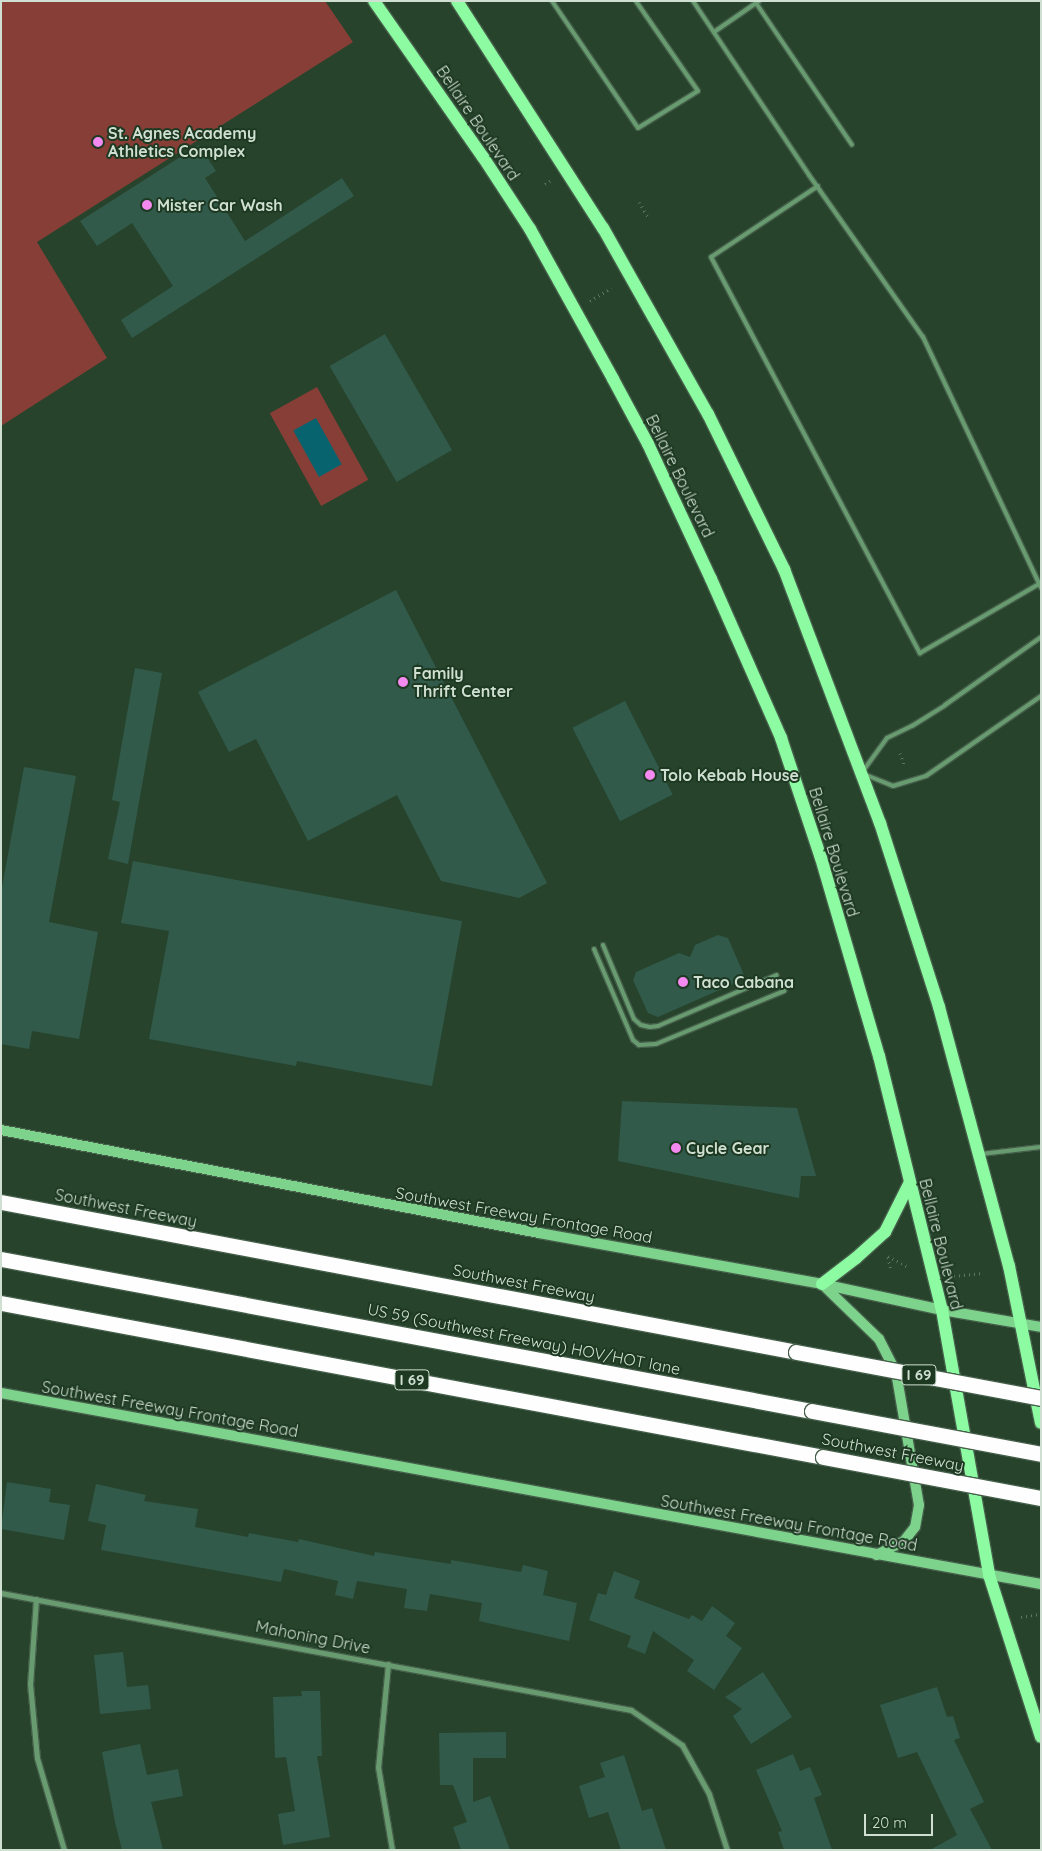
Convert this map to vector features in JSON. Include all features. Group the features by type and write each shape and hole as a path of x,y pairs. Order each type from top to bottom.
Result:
{"highway":[{"name":"Southwest Freeway","path":"1,1202 1041,1398"},
{"name":"US 59 (Southwest Freeway) HOV/HOT lane","path":"1,1259 1041,1454"},
{"name":"Southwest Freeway","path":"1,1303 1041,1498"}],"main road":[{"name":"Bellaire Boulevard","path":"374,1 483,157 530,229 648,444 711,579 781,738 821,858 878,1056 942,1310 989,1575 1041,1737"},
{"path":"458,1 603,228 708,414 784,569 862,774 939,1007 1009,1266 1041,1423"},
{"name":"Southwest Freeway Frontage Road","path":"1,1130 511,1228 822,1284 942,1310 1041,1327"},
{"path":"876,1555 904,1541 915,1527 919,1505 896,1372 879,1339 822,1284 856,1258 885,1232 909,1184"},
{"name":"Southwest Freeway Frontage Road","path":"1,1393 1041,1584"}],"street":[{"name":"Mahoning Drive","path":"1,1593 631,1710 682,1745 709,1794 727,1850"},
{"path":"36,1599 30,1684 37,1758 64,1850"},
{"path":"388,1664 378,1767 392,1850"}],"lane":[{"path":"552,1 638,128 698,91 636,1"},
{"path":"693,1 923,337 1040,586 920,653 711,257 818,186"},
{"path":"714,32 757,2 852,145"},
{"path":"1041,637 946,705 912,726 887,738 862,774 893,786 926,776 1041,696"},
{"path":"603,945 634,1019 641,1024 650,1026 658,1026 777,975"},
{"path":"594,949 633,1040 639,1045 656,1044 784,991"},
{"path":"979,1154 1041,1147"}],"path":[{"path":"544,184 550,181"},
{"path":"639,202 649,218"},
{"path":"590,301 611,288"},
{"path":"900,753 904,764"},
{"path":"891,1271 888,1256 906,1266"},
{"path":"954,1276 983,1272"},
{"path":"1020,1617 1041,1614"}],"shaded area":[{"name":"St. Agnes Academy Athletics Complex","path":"1,1 325,1 353,42 37,242 107,358 1,426"},
{"path":"317,387 368,480 321,506 270,413"}],"water":[{"path":"316,418 342,464 319,477 293,431"}],"building":[{"path":"199,145 216,171 205,178 245,241 342,178 354,196 132,338 121,320 173,286 132,223 97,246 80,221"},
{"path":"385,334 452,450 397,482 330,366"},
{"path":"396,590 547,883 519,898 441,881 397,795 308,841 256,739 229,752 198,692"},
{"path":"135,668 162,673 128,864 108,859 120,802 112,800"},
{"path":"625,701 673,795 620,821 572,728"},
{"path":"24,767 76,776 49,922 98,932 79,1039 32,1031 29,1049 1,1044 1,893"},
{"path":"133,861 462,921 432,1086 297,1061 296,1066 149,1039 169,931 121,923"},
{"name":"Taco Cabana","path":"718,935 728,938 744,975 733,984 658,1017 648,1013 633,980 636,972 679,953 690,957 695,945"},
{"path":"622,1101 797,1108 816,1176 801,1176 799,1198 618,1161"},
{"path":"7,1482 51,1489 49,1502 70,1505 64,1540 1,1529"},
{"path":"96,1484 146,1495 144,1501 198,1509 195,1527 248,1537 249,1533 298,1542 299,1539 374,1556 375,1552 451,1564 451,1560 521,1572 523,1565 548,1571 543,1595 577,1603 569,1641 479,1621 482,1603 430,1594 427,1611 404,1608 407,1589 357,1581 353,1599 335,1595 338,1581 284,1569 281,1582 101,1550 106,1525 88,1521"},
{"path":"614,1571 640,1581 634,1598 689,1619 692,1615 702,1621 712,1606 735,1623 726,1636 742,1648 714,1690 687,1671 694,1660 653,1631 645,1654 627,1647 631,1636 589,1620 598,1593 606,1595"},
{"path":"123,1652 127,1687 148,1685 151,1709 100,1714 94,1655"},
{"path":"763,1672 792,1717 751,1744 733,1716 742,1709 725,1697"},
{"path":"937,1687 947,1717 953,1716 960,1738 954,1740 984,1802 970,1809 992,1850 930,1850 957,1835 917,1752 898,1758 880,1705"},
{"path":"301,1691 320,1691 322,1756 317,1756 330,1837 283,1845 278,1814 295,1811 286,1757 275,1758 273,1697 302,1696"},
{"path":"506,1732 506,1758 473,1758 473,1802 490,1796 510,1850 461,1850 453,1827 467,1822 453,1785 440,1785 439,1733"},
{"path":"140,1744 147,1775 178,1769 183,1796 151,1802 163,1850 122,1850 115,1822 102,1752"},
{"path":"793,1754 800,1771 810,1767 822,1795 814,1798 832,1850 784,1850 778,1832 782,1831 756,1770"},
{"path":"624,1755 642,1811 652,1808 666,1850 621,1850 608,1812 589,1818 579,1786 605,1777 600,1763"}],"place":[{"name":"St. Agnes Academy Athletics Complex","path":"98,142"},
{"name":"Mister Car Wash","path":"147,205"},
{"name":"Family Thrift Center","path":"403,682"},
{"name":"Tolo Kebab House","path":"650,775"},
{"name":"Taco Cabana","path":"683,982"},
{"name":"Cycle Gear","path":"676,1148"}]}
